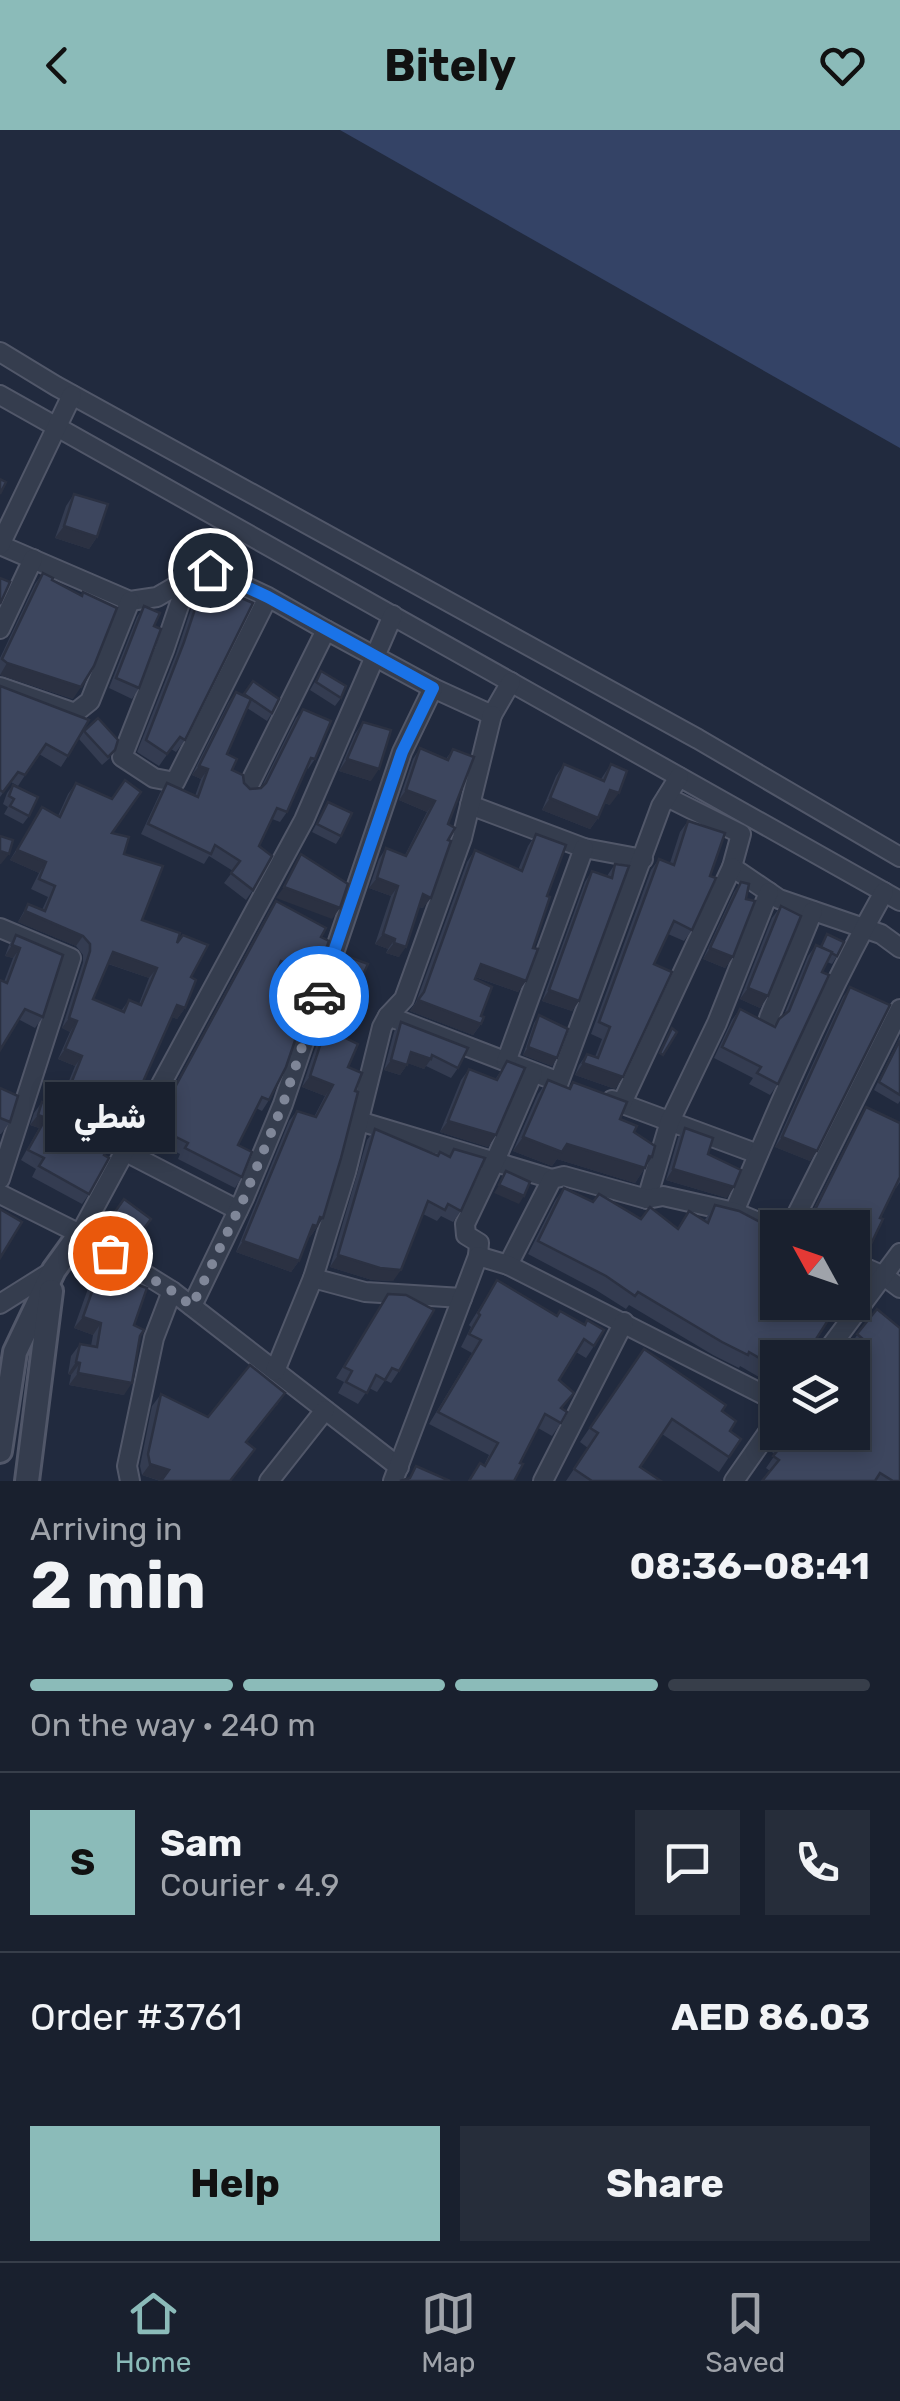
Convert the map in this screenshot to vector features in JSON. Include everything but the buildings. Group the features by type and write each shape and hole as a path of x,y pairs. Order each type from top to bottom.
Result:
{"street":[{"path":"0,352 698,739 900,857"},
{"path":"0,395 892,897 864,928 734,1212"},
{"path":"72,395 0,545 130,601 157,597 210,570 492,715"},
{"path":"0,629 33,560"},
{"path":"188,579 122,757 154,778 175,782 268,597"},
{"path":"0,687 75,713 90,701 130,601"},
{"path":"0,1451 15,1352 54,1270 80,1234 304,820 393,615"},
{"path":"248,787 326,630"},
{"path":"276,1371 313,1278 346,1172 382,1027 404,999 462,838 492,715 510,682"},
{"path":"192,1306 283,1104 402,752 433,688"},
{"path":"575,1087 661,806 679,777"},
{"path":"622,1103 732,867 741,834 667,798"},
{"path":"470,805 584,848 644,859"},
{"path":"506,1062 584,848"},
{"path":"732,867 780,899 881,934 900,948"},
{"path":"648,1199 670,1120 718,1023 769,892"},
{"path":"770,1018 814,911"},
{"path":"0,928 71,958 0,1178"},
{"path":"799,1210 900,1009"},
{"path":"388,1016 758,1154"},
{"path":"0,1194 80,1234 172,1291 325,1410 396,1474 478,1256 479,1243 466,1235 465,1224 533,1073"},
{"path":"359,1121 552,1179 564,1176 648,1199 663,1196 734,1212 760,1223"},
{"path":"124,1151 238,1210"},
{"path":"508,1264 552,1179"},
{"path":"836,1340 900,1253"},
{"path":"478,1256 508,1264 760,1393"},
{"path":"0,1304 54,1270"},
{"path":"27,1481 54,1270"},
{"path":"870,1270 900,1288"},
{"path":"313,1278 365,1292 462,1298"},
{"path":"130,1481 126,1466 154,1338 172,1291"},
{"path":"543,1481 624,1322"},
{"path":"269,1481 325,1410"},
{"path":"734,1481 760,1444"}],"water":[{"path":"340,130 900,130 900,448"}],"way so far":[{"path":"110,1253 192,1306 244,1198 283,1104 319,996"}],"place":[{"name":"شطي","path":"110,1253"}],"route":[{"path":"210,570 268,597 433,688 402,752 319,996"}]}
